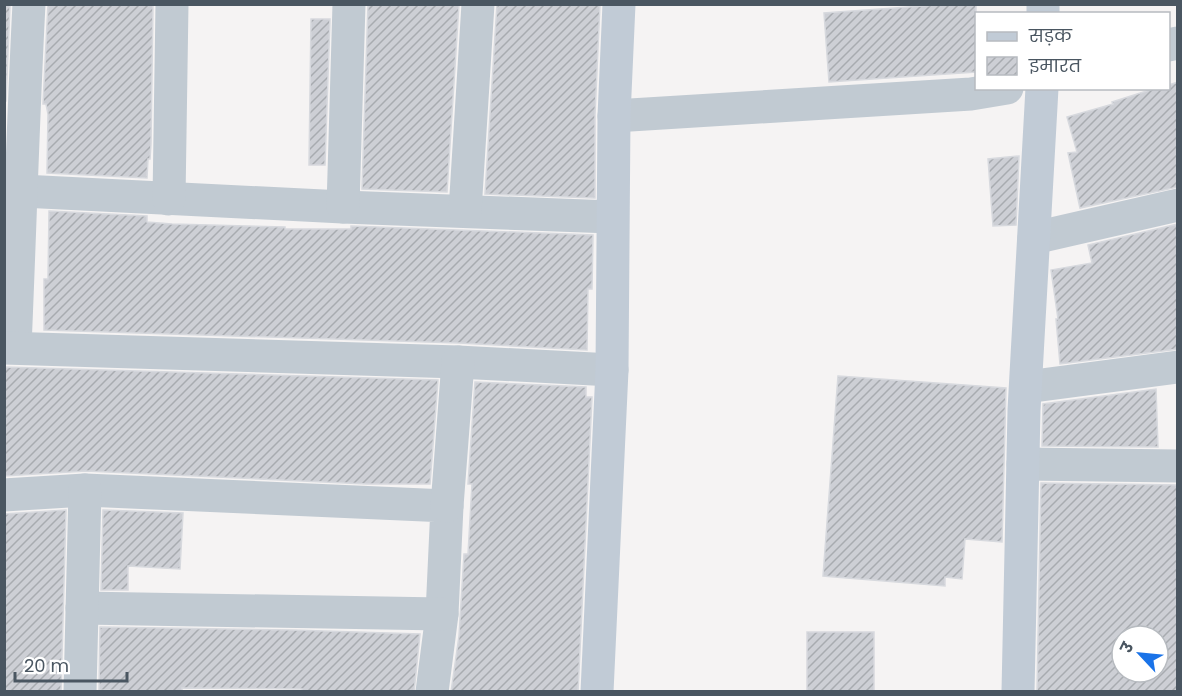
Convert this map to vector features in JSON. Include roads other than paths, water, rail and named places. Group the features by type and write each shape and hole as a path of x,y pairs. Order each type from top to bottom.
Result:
{"street":[{"path":"29,4 14,113 22,191 10,348 458,362 612,370"},
{"path":"169,199 172,4"},
{"path":"343,207 349,4"},
{"path":"465,211 478,4"},
{"path":"597,692 612,370 612,217 619,4"},
{"path":"614,117 970,94 995,90"},
{"path":"1018,692 1026,387 1042,90"},
{"path":"22,191 343,207 612,217"},
{"path":"1034,238 1178,206"},
{"path":"432,692 442,614 447,506 458,362"},
{"path":"1026,387 1178,367"},
{"path":"1023,464 1178,466"},
{"path":"4,495 85,490 447,506"},
{"path":"80,692 85,490"},
{"path":"82,608 442,614"}]}
